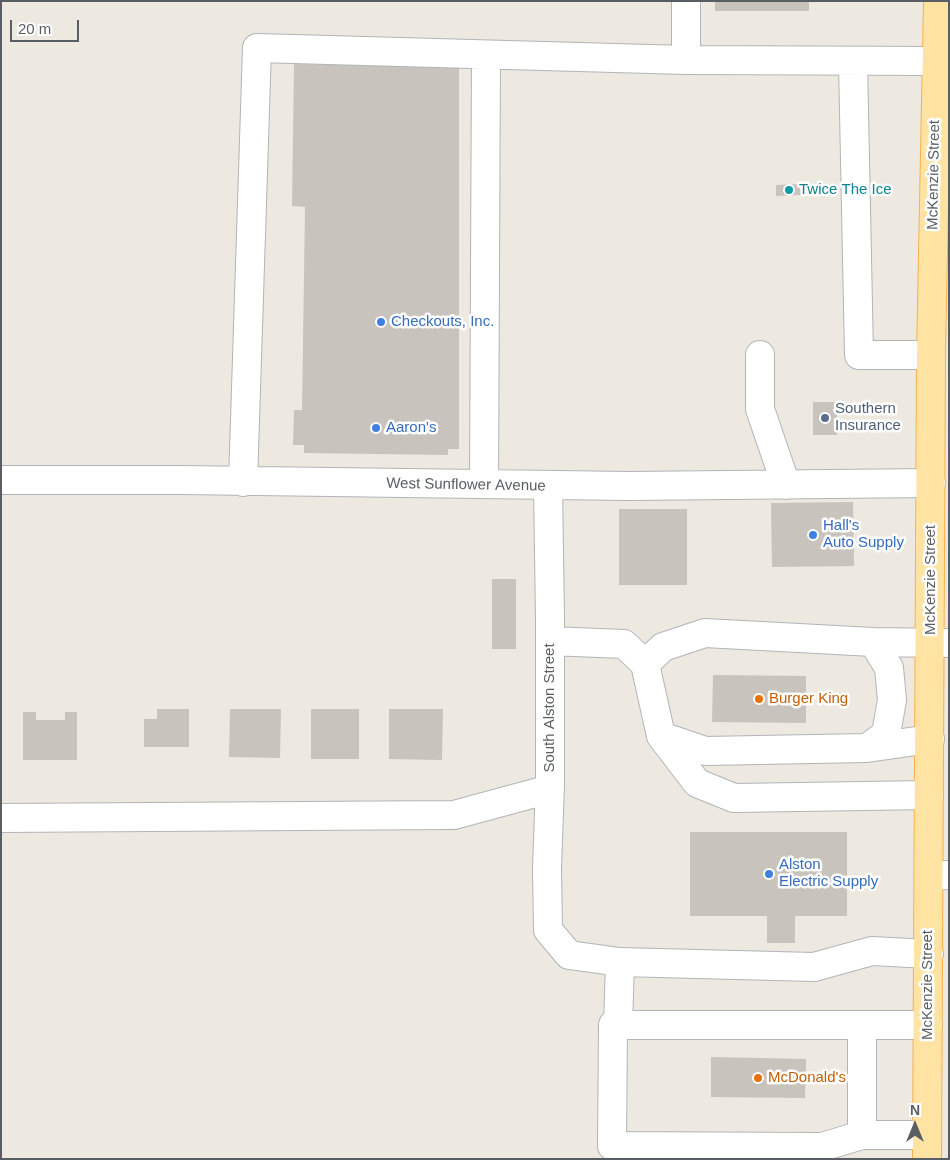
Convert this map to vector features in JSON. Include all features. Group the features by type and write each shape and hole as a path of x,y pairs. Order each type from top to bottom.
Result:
{"main road":[{"name":"McKenzie Street","path":"927,1147 929,954 939,876 929,795 930,739 940,642 931,483 940,413 931,355 942,63 938,1"}],"street":[{"path":"686,1 686,60"},
{"path":"243,482 257,48 686,60 942,63"},
{"path":"484,484 486,55"},
{"path":"853,62 859,355 931,355"},
{"path":"760,355 760,410 786,485"},
{"name":"West Sunflower Avenue","path":"1,480 182,480 548,486 931,483"},
{"name":"South Alston Street","path":"548,486 550,641 548,930 569,955 620,962"},
{"path":"645,664 663,647 705,633 873,642 940,642"},
{"path":"550,641 624,644 645,664 661,736 697,783 734,798 929,795"},
{"path":"867,748 886,734 892,700 889,668 873,642"},
{"path":"661,736 705,750 867,748 930,739"},
{"path":"1,818 454,815 550,789"},
{"path":"618,1025 620,962 814,967 872,951 929,954"},
{"path":"927,1147 862,1135 822,1147 612,1146 613,1025 928,1025"},
{"path":"862,1025 862,1135"}],"building":[{"path":"715,1 809,1 809,11 715,11"},
{"path":"294,64 459,67 459,449 448,449 448,455 304,453 304,445 293,445 294,410 302,410 305,207 292,206"},
{"name":"Twice The Ice","path":"802,184 801,195 776,196 776,185"},
{"name":"Southern Insurance","path":"813,402 837,402 837,435 813,435"},
{"name":"Hall's Auto Supply","path":"853,502 854,566 772,567 771,503"},
{"path":"619,509 687,509 687,585 619,585"},
{"path":"492,579 516,579 516,649 492,649"},
{"name":"Burger King","path":"713,675 806,676 806,723 712,722"},
{"path":"157,709 189,709 189,747 144,747 144,719 157,719"},
{"path":"230,709 281,709 280,758 229,757"},
{"path":"311,709 359,709 359,759 311,759"},
{"path":"389,709 443,709 442,760 389,759"},
{"path":"23,712 36,712 36,720 65,720 65,712 77,712 77,760 23,760"},
{"name":"Alston Electric Supply","path":"690,832 847,832 847,916 795,916 795,943 767,943 767,916 690,916"},
{"name":"McDonald's","path":"711,1057 806,1059 805,1098 711,1097"}],"place":[{"name":"Twice The Ice","path":"789,190"},
{"name":"Checkouts, Inc.","path":"381,322"},
{"name":"Southern Insurance","path":"825,418"},
{"name":"Aaron's","path":"376,428"},
{"name":"Hall's Auto Supply","path":"813,535"},
{"name":"Burger King","path":"759,699"},
{"name":"Alston Electric Supply","path":"769,874"},
{"name":"McDonald's","path":"758,1078"}]}
